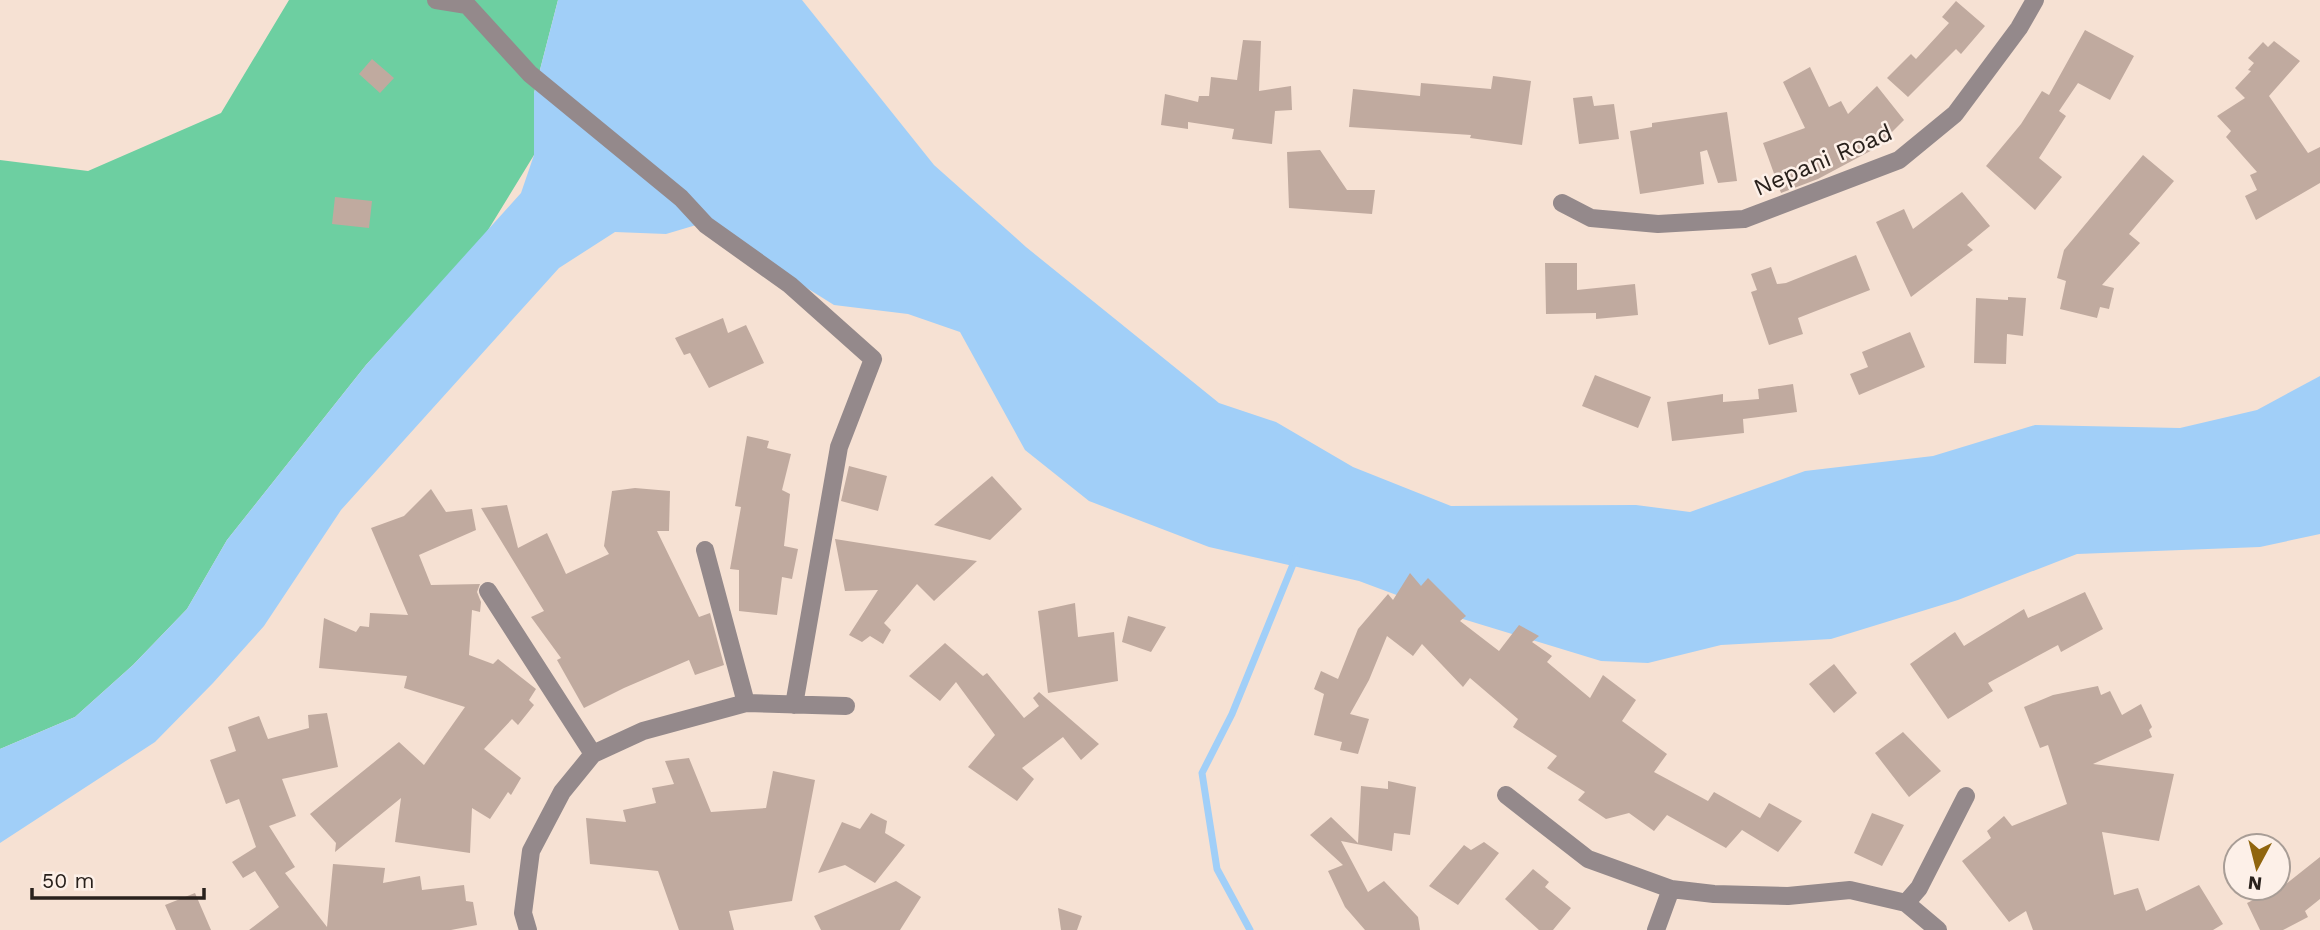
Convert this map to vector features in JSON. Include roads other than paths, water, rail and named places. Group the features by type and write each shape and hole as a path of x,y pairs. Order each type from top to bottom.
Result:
{"street":[{"path":"436,0 467,5 530,74 681,198 706,225 790,285 873,359 839,447 794,705"},
{"name":"Nepani Road","path":"1562,203 1591,218 1658,224 1744,219 1899,160 1955,114 2019,28 2035,0"},
{"path":"705,550 746,703"},
{"path":"488,591 593,754"},
{"path":"528,930 523,913 531,851 562,792 593,754 643,731 746,703 846,706"},
{"path":"1506,795 1588,859 1671,888 1714,894 1788,896 1850,890 1906,903 1938,930"},
{"path":"1906,903 1919,888 1966,796"},
{"path":"1656,930 1671,888"}],"water":[{"path":"558,0 802,0 934,165 1026,247 1219,403 1276,422 1353,467 1451,506 1636,505 1690,512 1805,471 1933,456 2035,425 2180,428 2257,410 2320,376 2320,534 2260,547 2077,554 1958,600 1831,639 1721,645 1648,663 1601,661 1453,616 1359,581 1209,547 1089,501 1025,450 960,332 908,314 834,305 703,223 666,234 615,232 559,268 341,510 264,626 155,742 0,843 0,749 75,717 133,665 187,609 227,540 366,365 521,193 534,155 534,93"}],"waterway":[{"path":"1250,930 1217,869 1202,773 1232,714 1296,557"}]}
